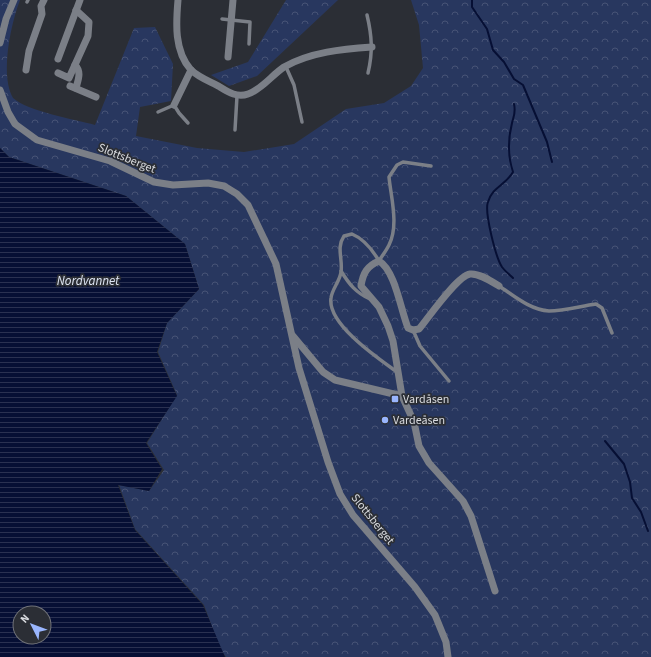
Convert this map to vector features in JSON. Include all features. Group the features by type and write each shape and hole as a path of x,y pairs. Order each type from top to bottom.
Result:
{"street":[{"path":"0,44 6,19 14,0"},
{"path":"26,70 29,51 42,14 41,6 44,0"},
{"path":"58,59 80,0"},
{"path":"178,0 177,27 179,47 192,70 237,96 247,95 286,67 312,56 372,47"},
{"path":"228,57 232,0"},
{"path":"58,74 69,78 88,36 89,22 76,10"},
{"path":"75,65 78,68 80,75 73,87 96,96"},
{"path":"174,105 192,70"},
{"name":"Slottsberget","path":"0,90 8,112 16,124 37,140 110,161 154,182 173,185 208,183 224,186 237,194 248,205 276,264 293,336 298,368 328,462 340,494 353,515 416,587 431,609 446,642 448,657"},
{"path":"494,592 471,516 463,501 429,463 419,446 414,422 402,396 393,341 388,326 384,316 361,286 362,278 371,264 379,261 383,263 390,272 408,328 413,330 419,329 459,279 470,274 483,277 499,286"},
{"name":"Slottsberget","path":"293,336 323,372 335,380 402,396"}],"lane":[{"path":"367,15 372,37 368,73"},
{"path":"222,19 250,22 249,44"},
{"path":"286,67 294,85 302,122"},
{"path":"236,130 237,96"},
{"path":"158,112 174,105 188,123"},
{"path":"397,372 366,350 350,334 334,314 331,299 341,271 339,242 344,236 352,234 360,237 373,250 379,261 389,245 393,235 394,225 389,177 392,171 403,162 430,166"},
{"path":"341,271 354,289 361,295 372,299"},
{"path":"499,286 522,301 538,309 549,311 596,304 602,308 612,333"},
{"path":"413,330 420,346 449,381"}],"green space":[{"path":"0,0 20,0 10,37 7,77 9,89 13,98 20,103 40,111 95,125 134,28 155,27 173,64 171,101 140,107 136,136 197,148 244,152 294,144 346,109 384,103 411,86 423,68 419,25 411,0 651,0 651,657 226,657 220,648 204,605 135,529 119,485 149,491 164,470 147,443 177,395 158,352 167,323 199,289 185,244 126,196 9,157 0,148"},
{"path":"286,0 338,0 257,76 229,86 211,75 248,62"}],"water":[{"name":"Nordvannet","path":"0,148 9,157 126,196 185,244 199,289 167,323 157,352 177,396 146,443 162,469 149,491 118,485 135,530 203,605 225,657 0,657"}],"waterway":[{"path":"472,0 472,7 487,29 493,50 504,62 514,79 523,85 547,142 552,162"},
{"path":"513,278 502,267 497,254 491,235 487,207 490,197 513,172 510,160 509,142 515,111 514,104"},
{"path":"605,441 624,464 630,482 632,498 641,512 648,531"}],"place":[{"name":"Vardåsen","path":"395,399"},
{"name":"Vardeåsen","path":"385,420"}]}
